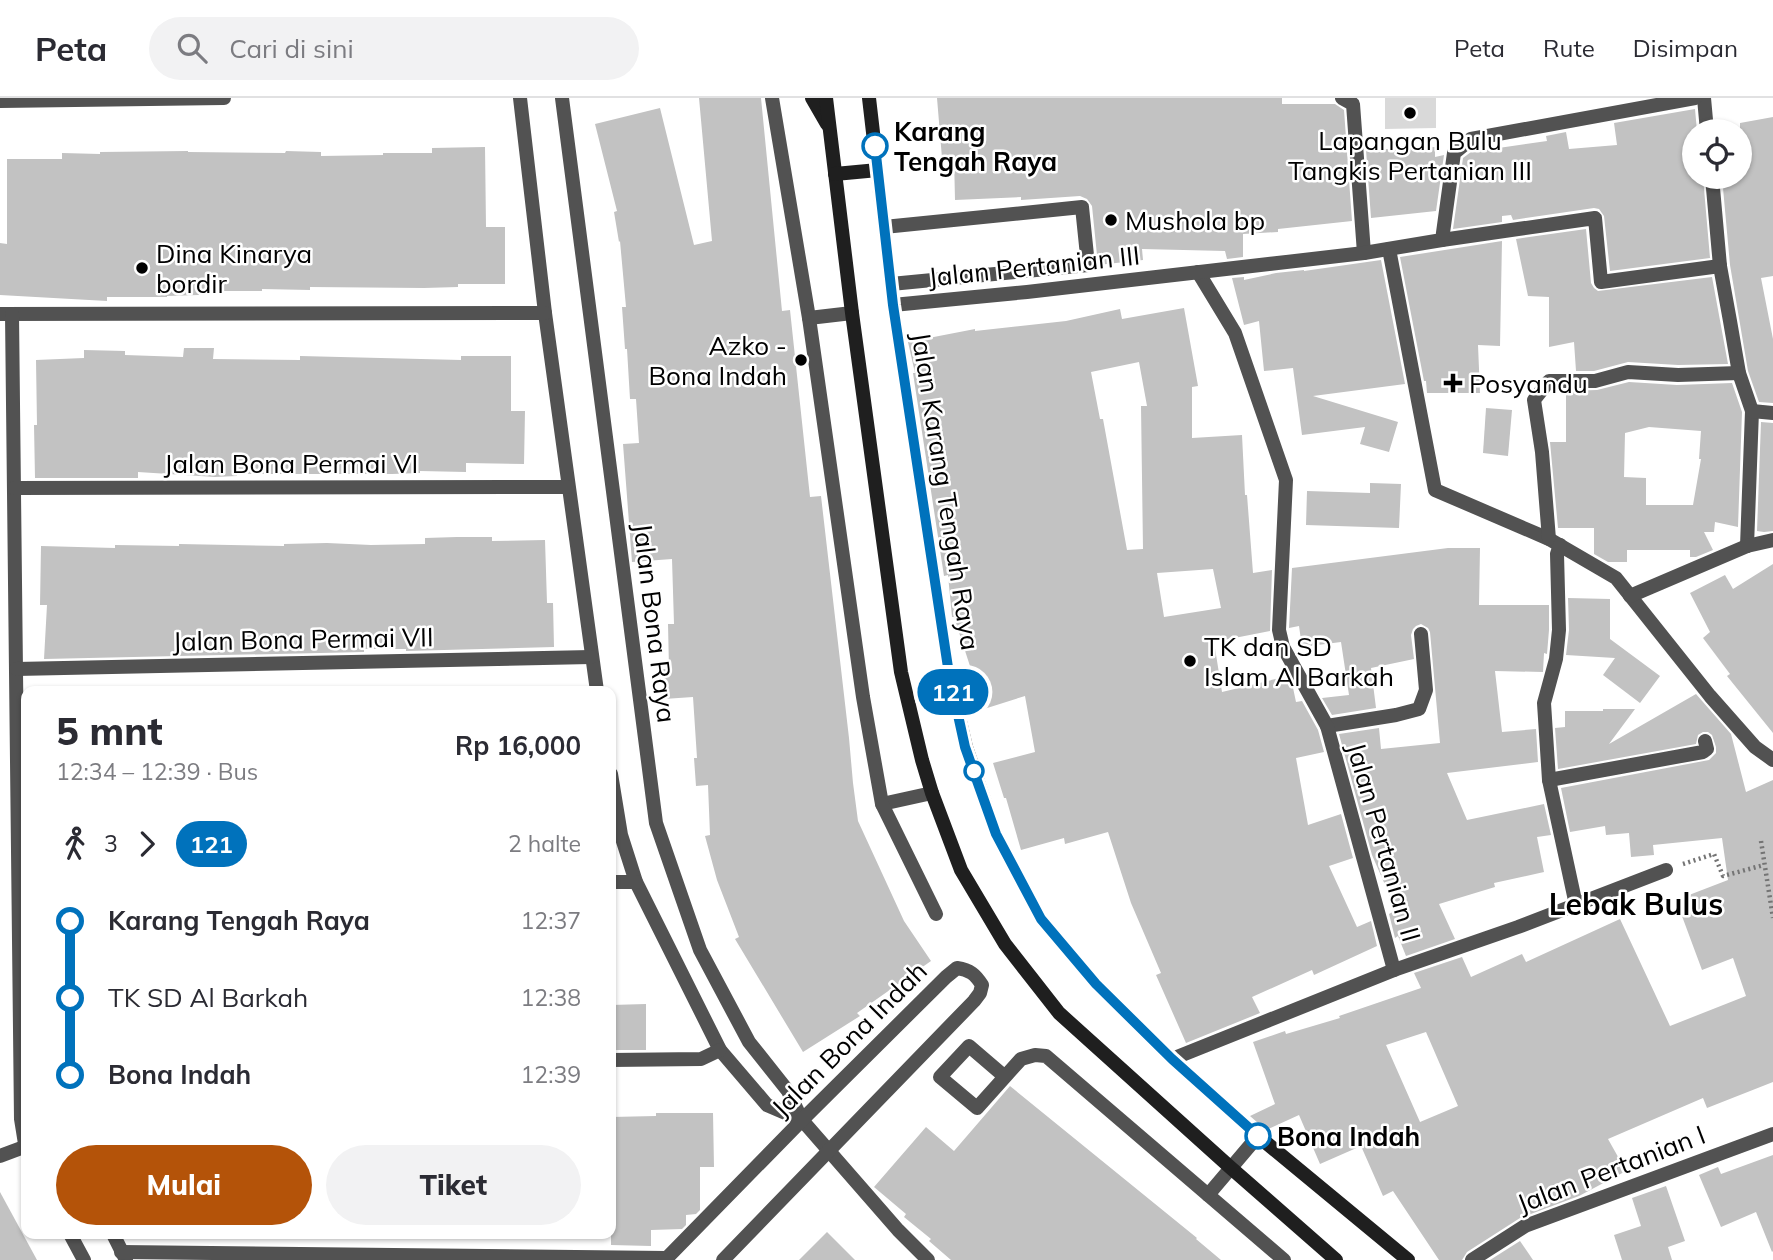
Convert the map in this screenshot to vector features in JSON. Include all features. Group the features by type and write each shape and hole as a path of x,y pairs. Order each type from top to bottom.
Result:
{"main road":[{"path":"812,98 830,128"},
{"path":"826,98 901,672 922,760 961,870 1005,944 1059,1013 1336,1260"},
{"name":"Jalan Karang Tengah Raya","path":"869,98 893,305 949,674 965,747 996,834 1041,919 1096,984 1172,1059 1258,1136 1408,1260"},
{"path":"835,174 878,170"}],"street":[{"path":"0,101 223,98"},
{"path":"520,98 545,313 596,686"},
{"name":"Jalan Bona Raya","path":"562,98 656,823 701,950 749,1042 788,1091 802,1120 898,1230 928,1260"},
{"path":"772,98 809,318 863,697 882,804 936,914"},
{"path":"1342,98 1353,104 1364,253"},
{"path":"1442,240 1454,153 1471,139 1695,98"},
{"path":"1704,98 1706,119"},
{"path":"1713,189 1720,266 1739,373 1752,411 1747,546"},
{"path":"884,227 1082,207 1088,265 891,284"},
{"name":"Jalan Pertanian III","path":"893,305 1364,253 1595,218 1601,282 1720,266"},
{"path":"1389,249 1435,490 1555,542 1616,578 1710,696 1755,747 1773,760"},
{"name":"Jalan Pertanian II","path":"1198,272 1235,332 1286,480 1279,630 1283,647 1327,726 1394,970"},
{"path":"21,818 14,488 6,314 545,313"},
{"path":"809,318 852,313"},
{"path":"1576,905 1549,780 1544,703 1556,659 1559,630 1557,554 1535,400 1549,381 1595,381 1628,372 1678,375 1739,373"},
{"path":"1752,411 1773,413"},
{"name":"Jalan Bona Permai VI","path":"14,488 568,487"},
{"path":"1630,596 1747,546 1773,540"},
{"name":"Jalan Pertanian II","path":"1327,726 1419,709 1426,690 1421,634"},
{"name":"Jalan Bona Permai VII","path":"16,669 591,657"},
{"path":"1549,780 1703,752 1707,749 1705,741"},
{"path":"882,804 932,793"},
{"name":"Jalan Bona Raya","path":"616,836 636,882 720,1050 767,1105 802,1120"},
{"name":"Jalan Pertanian II","path":"1172,1059 1394,970 1666,870"},
{"path":"616,882 636,882"},
{"name":"Jalan Bona Indah","path":"666,1259 802,1120 957,968 967,969 976,976 982,985 974,1001 723,1260"},
{"path":"1004,1076 969,1046 940,1077 976,1108 1021,1059 1035,1055 1046,1056 1284,1260"},
{"path":"616,1060 701,1059 720,1050"},
{"name":"Jalan Pertanian I","path":"1472,1260 1525,1226 1773,1134"},
{"path":"1208,1195 1258,1136"},
{"path":"0,1156 21,1149"},
{"path":"73,1239 84,1260"},
{"path":"115,1239 123,1256 666,1259"}],"path":[{"path":"1760,841 1773,918"},
{"path":"1666,870 1714,854 1723,876 1765,864"}],"shaded area":[{"name":"Lapangan Bulu Tangkis Pertanian III","path":"1385,98 1436,98 1436,128 1385,129"}],"building":[{"path":"699,98 761,98 782,311 790,310 810,497 821,496 858,821 904,921 931,961 857,1013 860,1016 803,1052 735,939 739,937 717,880 705,836 710,835 708,785 696,786 693,697 664,699 662,669 669,669 668,624 674,624 672,559 632,562 623,444 639,443 636,399 630,399 622,307 626,307 620,241 614,212 617,211 595,124 660,108 694,245 712,241"},
{"path":"937,98 1282,98 1282,104 1335,104 1344,110 1352,221 1278,229 1278,232 1243,234 1243,257 1227,259 1225,251 1142,249 1143,260 1098,265 1092,206 1087,199 1080,196 1021,200 1021,197 955,200 954,157 942,158"},
{"path":"1695,109 1696,119 1682,119 1682,189 1704,189 1710,258 1610,271 1604,216 1599,209 1594,208 1513,220 1511,215 1502,216 1502,222 1453,229 1463,158 1471,152 1547,141 1546,136 1566,132 1569,149 1617,145 1614,123"},
{"path":"1773,117 1773,276 1761,278 1773,339 1773,403 1759,402 1748,371 1730,265 1723,189 1752,189 1752,121"},
{"path":"485,147 486,227 505,227 505,284 458,284 458,287 424,288 310,287 310,290 199,291 199,295 107,297 107,301 0,295 0,243 7,244 7,159 62,159 62,153 188,151 321,152 321,156 383,155 432,153 432,148"},
{"path":"1435,147 1435,157 1444,155 1436,211 1371,218 1366,150"},
{"path":"1586,229 1591,283 1598,291 1712,277 1728,364 1628,362 1594,371 1576,371 1574,342 1549,347 1549,297 1528,296 1516,239"},
{"path":"1502,241 1500,346 1478,345 1480,393 1427,393 1400,257"},
{"path":"1381,260 1405,384 1313,396 1398,422 1389,452 1360,444 1365,427 1302,435 1293,368 1264,371 1259,321 1244,325 1232,278 1244,277 1244,280 1276,273"},
{"path":"1184,308 1198,386 1192,387 1192,438 1242,435 1253,573 1272,570 1270,631 1214,642 1222,692 1288,676 1296,702 1302,701 1318,730 1324,752 1296,758 1308,825 1341,814 1353,858 1329,866 1357,927 1371,921 1377,946 1314,975 1312,970 1252,997 1260,1013 1186,1043 1156,975 1161,973 1131,903 1108,832 1065,844 1064,838 1021,850 993,763 1035,752 1025,696 984,709 952,617 948,575 944,576 915,373 908,342 975,329 1066,321 1120,309 1122,319","holes":["1139,362 1147,406 1141,406 1143,549 1127,550 1103,419 1100,419 1091,372","1213,569 1221,608 1164,617 1157,573"]},
{"path":"184,348 214,348 213,359 300,360 300,356 461,360 461,356 511,356 511,411 525,411 524,464 466,463 466,472 237,474 215,477 138,472 138,478 35,478 36,360 84,358 84,350 183,357"},
{"path":"1629,382 1677,385 1732,383 1742,412 1738,527 1715,522 1714,532 1704,532 1713,550 1690,557 1690,550 1627,550 1627,562 1608,562 1594,554 1594,528 1558,528 1550,442 1566,442 1566,391 1597,390","holes":["1649,427 1701,431 1701,459 1693,505 1646,505 1646,478 1624,477 1625,433"]},
{"path":"1486,408 1512,410 1508,456 1483,453"},
{"path":"1761,422 1773,423 1773,531 1764,532 1757,531"},
{"path":"1370,483 1401,484 1399,528 1306,525 1307,491 1370,493"},
{"path":"492,537 492,541 545,540 547,603 553,603 554,647 406,651 364,649 364,652 44,659 47,605 40,605 41,546 115,548 115,545 179,544 425,544 425,538"},
{"path":"1448,548 1480,548 1479,605 1549,605 1549,630 1543,672 1495,671 1502,732 1536,729 1538,762 1447,773 1467,820 1544,804 1551,835 1537,837 1544,872 1494,883 1495,887 1439,904 1455,939 1406,956 1398,936 1395,938 1389,914 1396,910 1372,855 1339,734 1379,728 1381,749 1440,743 1430,632 1421,624 1413,629 1411,635 1414,659 1371,668 1376,708 1332,715 1322,698 1349,695 1341,642 1302,647 1299,626 1289,628 1292,568"},
{"path":"1773,564 1773,733 1727,676 1730,674 1703,638 1710,632 1690,593 1725,575 1733,589"},
{"path":"1568,598 1610,599 1610,639 1660,676 1640,703 1603,675 1615,658 1566,655 1569,630"},
{"path":"1696,694 1731,734 1746,792 1773,780 1773,1082 1707,1108 1703,1098 1608,1139 1626,1171 1579,1196 1520,1218 1467,1252 1462,1260 1439,1260 1393,1191 1383,1196 1361,1146 1320,1164 1299,1115 1266,1130 1250,1116 1275,1104 1253,1042 1340,1018 1339,1016 1421,988 1414,973 1462,957 1471,977 1522,954 1526,962 1620,919 1670,1026 1746,996 1733,958 1702,970 1676,900 1728,880 1722,838 1653,845 1654,855 1631,857 1629,833 1606,835 1605,826 1570,832 1561,788 1709,760 1716,753 1712,735 1703,732 1698,735 1696,744 1558,769 1555,728 1565,727 1565,711 1635,709 1609,744","holes":["1426,1032 1458,1106 1420,1122 1386,1045"]},
{"path":"646,1004 646,1050 616,1050 616,1005"},
{"path":"1010,1086 1221,1260 951,1260 904,1217 906,1214 874,1187 926,1127 954,1151"},
{"path":"656,1113 713,1113 714,1167 700,1167 700,1210 696,1214 686,1215 686,1225 682,1229 651,1230 651,1246 611,1245 611,1239 616,1239 616,1117 656,1116"},
{"path":"1773,1155 1772,1252 1756,1212 1721,1227 1699,1175 1718,1167 1721,1174"},
{"path":"1666,1186 1685,1241 1668,1247 1672,1260 1622,1260 1614,1235 1641,1226 1632,1198"},
{"path":"0,1192 21,1231 21,1239 26,1239 37,1260 0,1260"},
{"path":"827,1232 855,1260 799,1260"},
{"path":"1520,1241 1533,1260 1490,1260"}],"bus line":[{"name":"121","path":"875,146 893,305 949,674 965,747 996,834 1041,919 1096,984 1172,1059 1258,1136"}],"place":[{"name":"Lapangan Bulu Tangkis Pertanian III","path":"1410,113"},
{"name":"Karang Tengah Raya","path":"875,146"},
{"name":"Mushola bp","path":"1111,220"},
{"name":"Dina Kinarya bordir","path":"142,268"},
{"name":"Azko - Bona Indah","path":"801,360"},
{"name":"Posyandu","path":"1453,383"},
{"name":"TK dan SD Islam Al Barkah","path":"1190,661"},
{"name":"Bona Indah","path":"1258,1136"}],"district":[{"name":"Lebak Bulus","path":"1636,904"}]}
